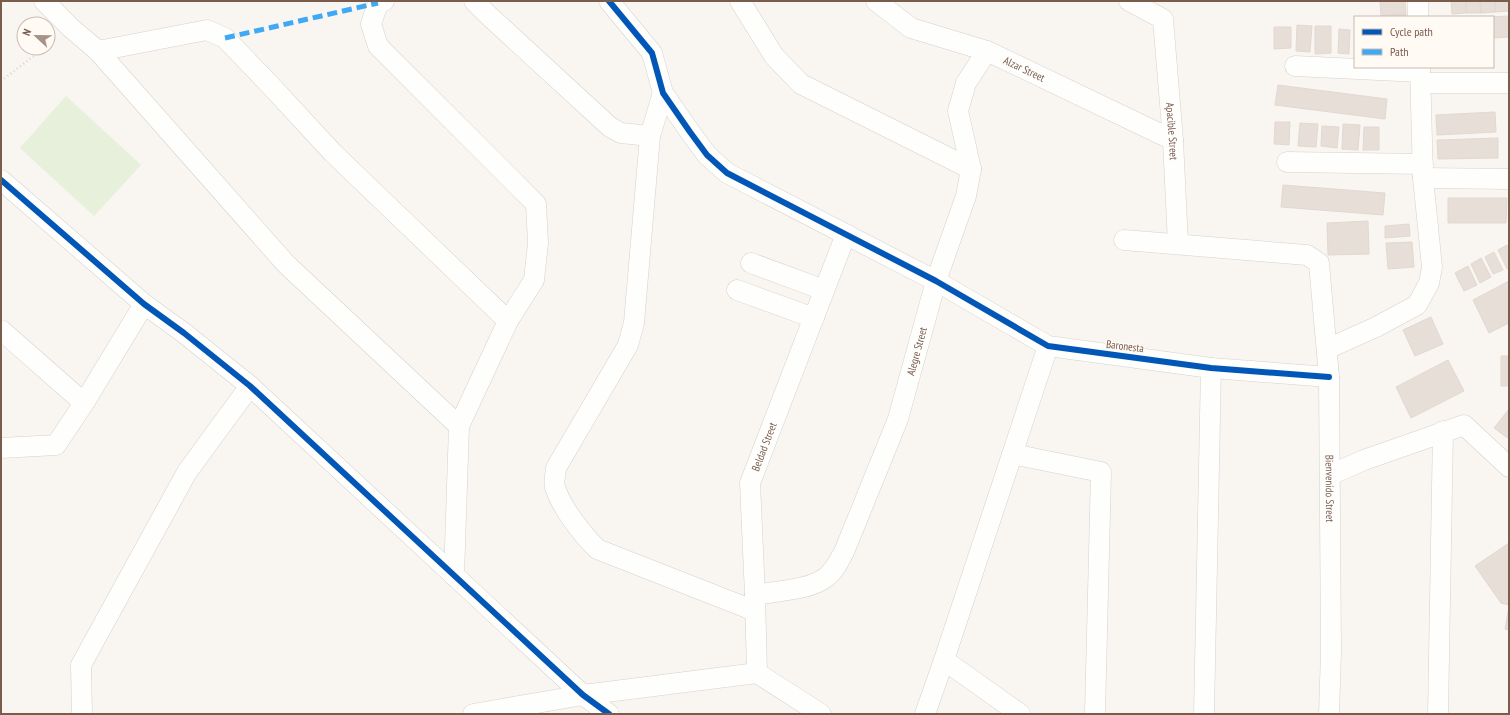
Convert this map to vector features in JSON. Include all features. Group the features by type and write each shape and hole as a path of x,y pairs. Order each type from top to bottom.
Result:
{"street":[{"path":"44,1 71,28 98,51 286,264 458,426"},
{"path":"384,1 378,3 371,24 378,46 536,204 538,243 534,280 508,321 458,426 454,576"},
{"path":"474,1 610,127 622,133 650,136"},
{"path":"609,1 652,53 663,93 650,136 634,324 628,345 556,468 554,485 561,501 582,533 597,548 755,602"},
{"path":"740,1 774,56 801,84 971,169"},
{"name":"Alzar Street","path":"876,1 911,28 987,50 1173,140"},
{"name":"Apacible Street","path":"1129,1 1163,19 1173,140 1178,244"},
{"path":"1418,1 1418,16"},
{"path":"98,51 207,30 225,38 333,153 508,321"},
{"name":"Alegre Street","path":"755,602 818,582 826,578 834,570 844,552 898,419 936,281 966,196 971,169 958,111 966,83 987,50"},
{"path":"1295,66 1420,74 1509,83"},
{"path":"1327,349 1376,327 1417,305 1429,283 1432,267 1423,171 1420,74"},
{"name":"Baronesta","path":"663,93 707,155 726,172 936,281 1048,346 1211,368 1329,377"},
{"path":"1287,162 1423,171 1509,179"},
{"path":"1,180 144,304 184,333 250,386 583,695 609,714"},
{"name":"Beldad Street","path":"757,673 750,483 846,234"},
{"path":"1124,240 1178,244"},
{"name":"Bienvenido Street","path":"1178,244 1307,255 1319,263 1329,377 1331,652 1329,714"},
{"path":"751,263 824,290"},
{"path":"737,290 814,318"},
{"path":"1,448 56,445 84,403 144,304"},
{"path":"1,330 84,403"},
{"path":"925,714 1048,346"},
{"path":"1204,714 1211,368"},
{"path":"82,714 81,665 187,472 250,386"},
{"path":"1330,475 1364,460 1443,431 1464,425 1509,467"},
{"path":"1438,714 1443,431"},
{"path":"1012,454 1101,472 1095,714"},
{"path":"944,660 1020,714"},
{"path":"473,714 583,695 757,673 821,714"}],"path":[{"path":"1,82 34,56"}],"green space":[{"path":"66,96 141,165 94,216 20,148"}],"building":[{"path":"1380,1 1405,1 1406,14 1381,16"},
{"path":"1451,1 1466,1 1466,13 1452,14"},
{"path":"1466,1 1480,1 1481,13 1466,13"},
{"path":"1480,1 1495,1 1495,12 1481,13"},
{"path":"1495,1 1509,1 1509,11 1495,12"},
{"path":"1406,14 1406,16 1381,16"},
{"path":"1509,16 1509,37 1494,38 1494,17"},
{"path":"1297,25 1312,26 1310,52 1296,51"},
{"path":"1315,26 1331,26 1331,53 1315,54"},
{"path":"1274,27 1291,27 1291,48 1274,49"},
{"path":"1339,29 1350,30 1349,54 1338,53"},
{"path":"1278,85 1387,99 1385,119 1275,105"},
{"path":"1495,112 1496,132 1437,135 1436,115"},
{"path":"1275,122 1290,122 1289,145 1274,144"},
{"path":"1300,123 1318,124 1316,147 1298,146"},
{"path":"1343,124 1360,125 1358,150 1342,149"},
{"path":"1322,126 1339,127 1337,148 1321,146"},
{"path":"1364,127 1379,127 1379,150 1363,150"},
{"path":"1498,138 1498,158 1438,159 1437,140"},
{"path":"1283,185 1385,193 1383,215 1281,207"},
{"path":"1448,198 1507,198 1506,223 1448,223"},
{"path":"1368,221 1369,254 1328,255 1327,223"},
{"path":"1409,224 1410,236 1385,238 1385,226"},
{"path":"1412,242 1414,267 1388,269 1386,243"},
{"path":"1507,245 1509,249 1509,268 1507,269 1498,250"},
{"path":"1494,252 1503,270 1493,274 1485,257"},
{"path":"1481,258 1491,277 1480,283 1471,264"},
{"path":"1468,266 1477,285 1464,291 1455,273"},
{"path":"1509,281 1509,323 1489,333 1473,300"},
{"path":"1431,317 1443,344 1415,356 1403,330"},
{"path":"1501,356 1509,356 1509,386 1501,386"},
{"path":"1448,360 1464,391 1411,418 1396,387"},
{"path":"1509,409 1509,439 1494,428"},
{"path":"1509,543 1509,605 1501,603 1475,566"},
{"path":"1509,607 1509,630 1505,629"}],"marked path":[{"path":"225,38 378,3"}],"cycle path":[{"path":"609,1 652,53 663,93 707,155 727,173 936,281 1048,346 1211,368 1329,377"},
{"path":"1,180 144,304 184,333 250,386 583,695 609,714"}]}
